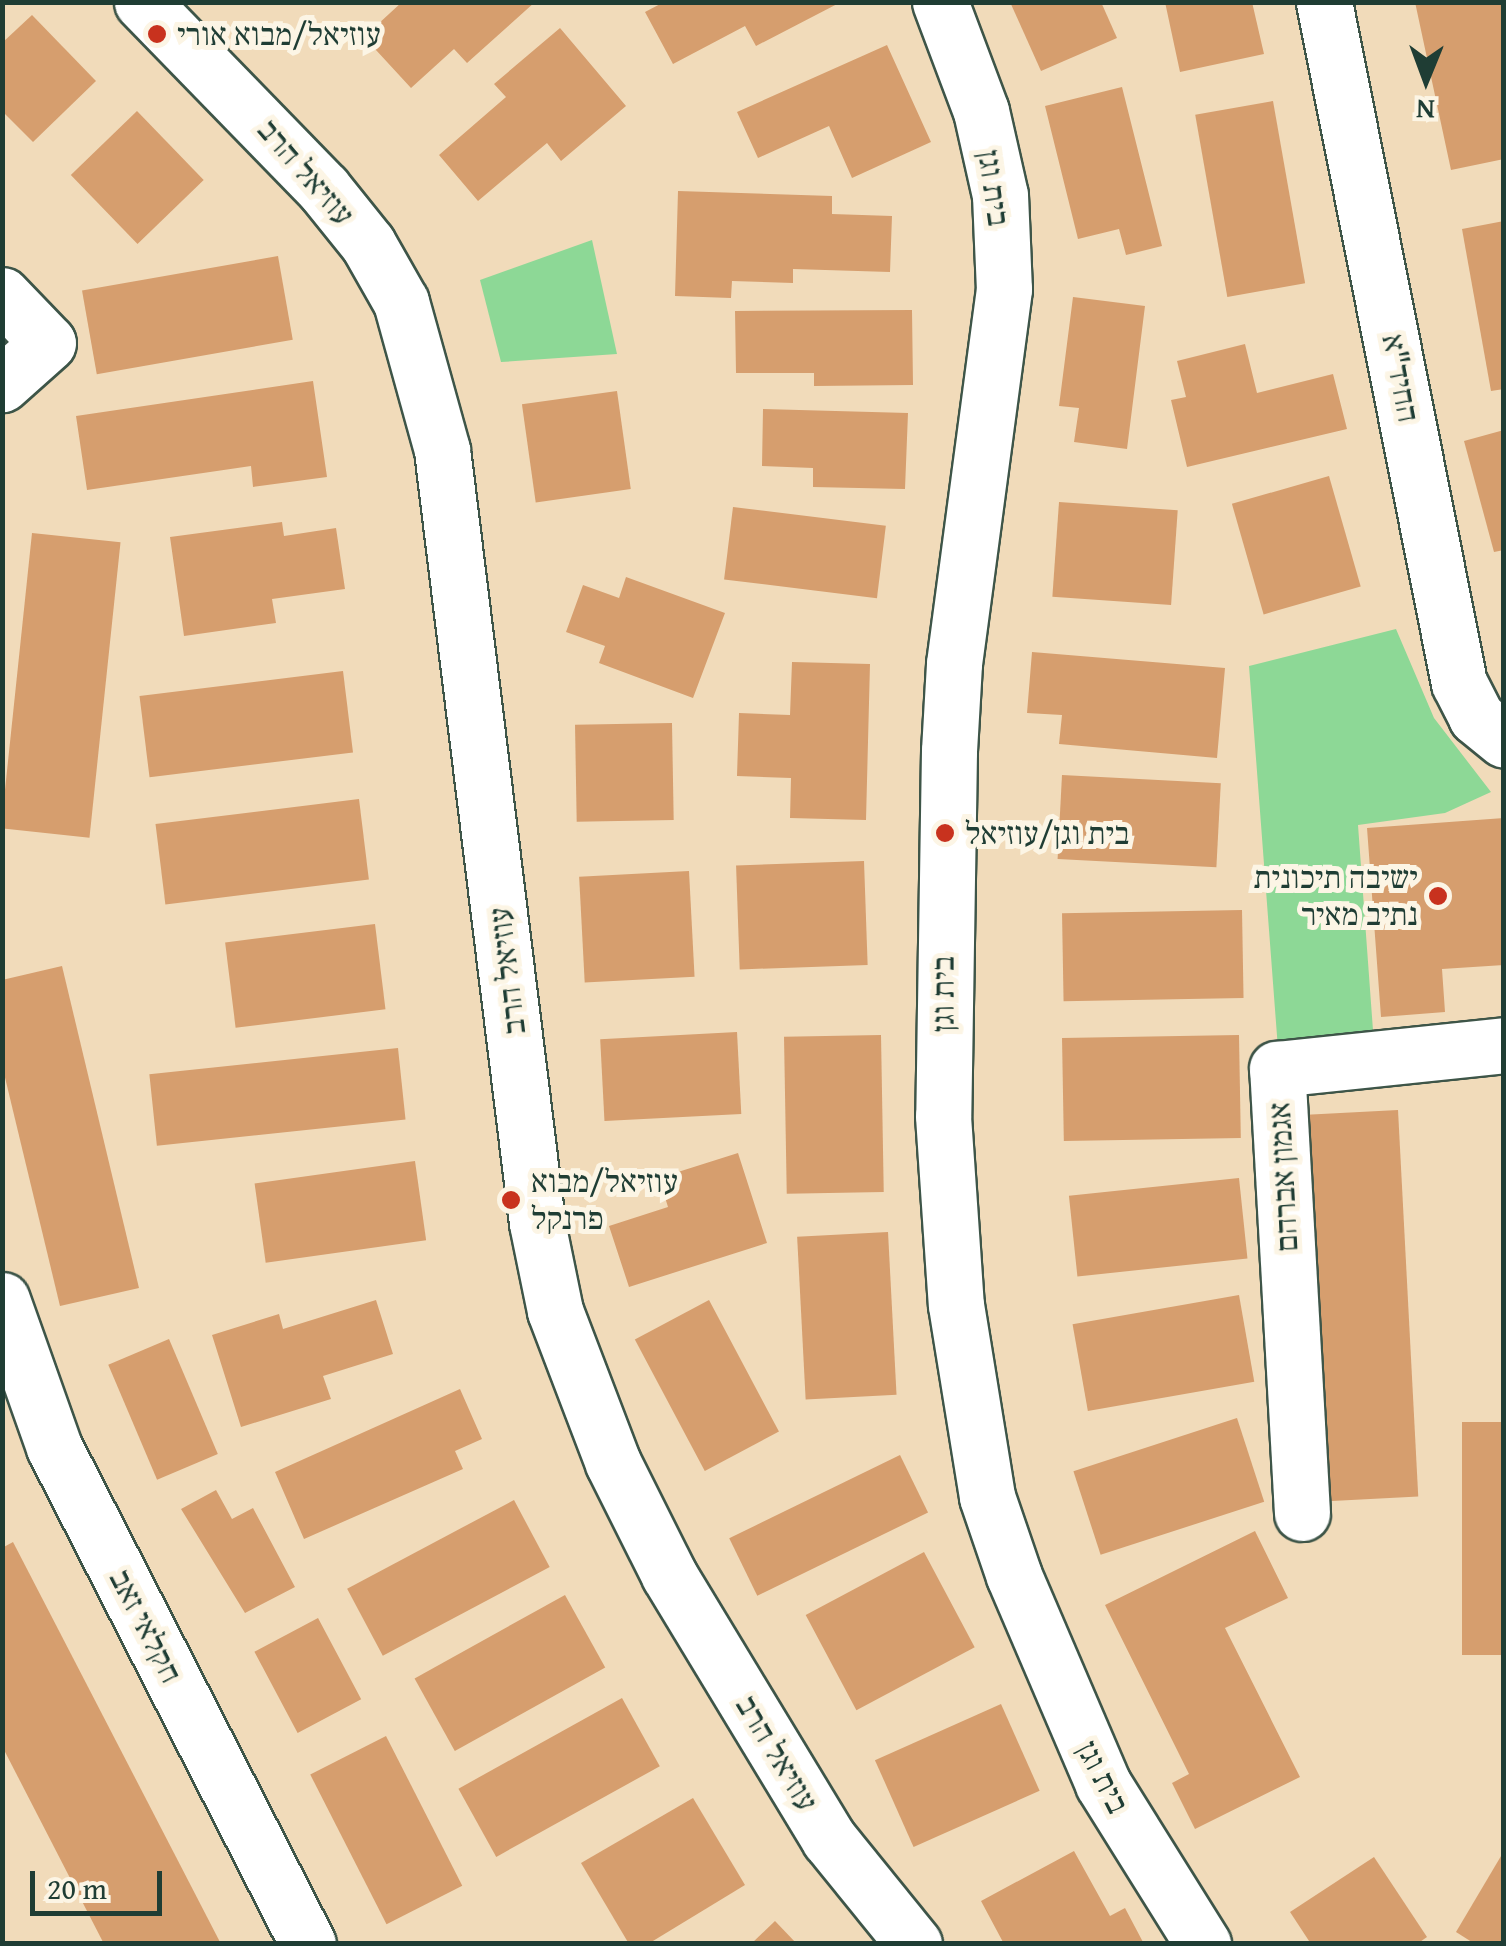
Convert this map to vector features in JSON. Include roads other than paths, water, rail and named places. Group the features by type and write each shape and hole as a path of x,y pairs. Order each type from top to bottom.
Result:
{"street":[{"name":"עוזיאל הרב","path":"142,2 324,188 368,244 401,302 442,450 537,1224 560,1326 613,1463 670,1575 829,1839 914,1944"},
{"name":"בית וגן","path":"940,2 988,144 1000,195 1004,289 954,664 949,751 943,1116 956,1305 987,1497 1014,1576 1103,1784 1203,1944"},
{"name":"החיד\"א","path":"1324,2 1459,682 1476,717 1504,740"},
{"path":"2,296 48,343 2,384"},
{"name":"אגמון אברהם","path":"1302,1513 1277,1068 1502,1062"},
{"name":"חקלאי זאב","path":"2,1300 54,1447 308,1944"}],"place":[{"name":"עוזיאל/מבוא אורי","path":"157,34"},
{"name":"בית וגן/עוזיאל","path":"945,833"},
{"name":"ישיבה תיכונית נתיב מאיר","path":"1438,896"},
{"name":"עוזיאל/מבוא פרנקל","path":"511,1200"}]}
